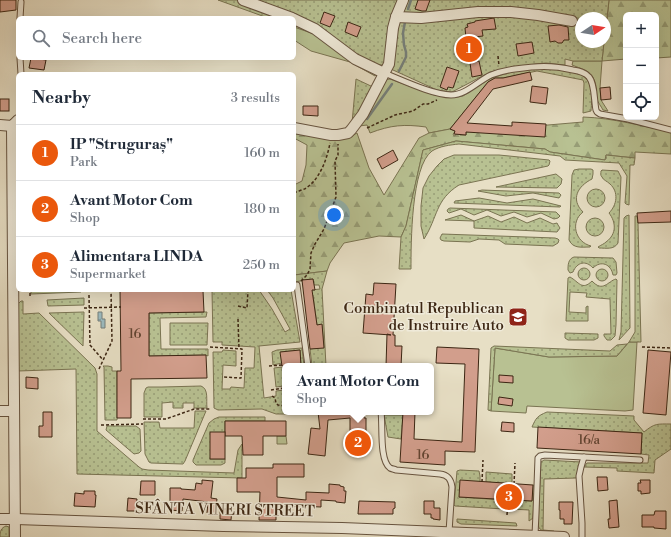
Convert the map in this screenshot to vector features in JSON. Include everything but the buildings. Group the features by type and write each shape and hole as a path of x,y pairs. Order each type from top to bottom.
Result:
{"street":[{"path":"243,0 287,16"},
{"path":"296,128 334,135 348,133 351,130 362,114 389,64 393,28 396,16 403,0"},
{"path":"396,16 421,18 478,12 511,12 572,21"},
{"path":"296,20 315,29 355,59 384,73"},
{"path":"0,126 15,123 14,411 16,537"},
{"path":"0,411 14,411"},
{"name":"SFÂNTA VINERI STREET","path":"1,521 16,519 215,526 342,528 564,537"}],"lane":[{"path":"20,16 21,2"},
{"path":"20,60 21,72"},
{"path":"384,73 430,91 450,95 458,94 500,72 539,66 562,67 583,72 589,76 592,82 596,110 600,114 628,119 671,130"},
{"path":"297,285 308,363"},
{"path":"381,415 383,451 386,462 390,468 396,470 440,474 449,478 452,487 449,532"},
{"path":"535,536 538,458 540,456 640,460"},
{"path":"582,537 580,476 584,457"}],"path":[{"path":"498,56 500,72"},
{"path":"367,128 395,115 413,111 423,104 428,104 438,100 442,94"},
{"path":"296,192 306,188 317,176 322,168 334,135"},
{"path":"297,285 307,275 310,269 315,244 324,229 336,197 335,161 338,155 334,135"},
{"path":"99,368 112,341 111,292"},
{"path":"238,306 247,308 248,292"},
{"path":"89,295 90,345 103,360"},
{"path":"84,308 121,307"},
{"path":"238,319 239,349"},
{"path":"642,346 671,348"},
{"path":"210,347 242,349 241,378 222,377"},
{"path":"269,366 282,365"},
{"path":"271,390 282,388"},
{"path":"272,396 275,398 278,405 282,406"},
{"path":"142,419 166,419 194,409 210,409"},
{"path":"101,425 143,424"},
{"path":"482,482 484,460"},
{"path":"514,484 515,463"},
{"path":"507,515 508,500"}],"green space":[{"path":"218,0 609,0 608,12 575,12 575,48 603,48 602,61 573,61 565,59 565,65 546,63 535,64 490,72 452,92 437,90 382,65 379,65 375,76 350,62 343,55 314,34 296,28 296,16 262,16"},
{"path":"609,0 671,0 671,57 659,58 659,12 623,12 623,59 602,61 603,48 611,48 611,12 608,12"},
{"path":"296,22 349,58 350,62 311,51 296,41"},
{"path":"573,61 602,61 600,88 601,100 608,111 603,110 598,102 595,82 592,75 585,70 572,65"},
{"path":"549,68 582,74 586,78 589,82 592,96 591,111 583,113 583,80 537,71 503,78 495,78 515,71"},
{"path":"495,77 488,82 450,129 429,133 426,127 404,125 385,128 370,133 367,125 359,126 384,80 390,79 434,95 457,97 463,96 489,79"},
{"path":"356,79 373,87 352,123"},
{"path":"583,117 594,118 671,132 671,154 635,152 635,158 606,155 605,160 550,152 545,149 456,141 423,150 406,226 401,237 379,236 344,243 330,263 327,271 296,275 296,184 302,181 306,165 307,145 296,139 296,132 325,139 349,137 357,133 369,168 384,195 419,138 429,133 450,129 455,131 453,135 455,136 457,132 460,133 460,135 466,135 466,132 583,122"},
{"path":"456,141 545,149 550,152 605,160 606,155 635,158 634,165 630,165 629,205 625,203 627,176 619,163 565,160 560,156 459,144 449,145 435,149 425,159 416,188 412,225 411,269 399,269 401,237 406,226 423,150"},
{"path":"454,155 499,155 550,161 548,166 459,185 445,197 441,203 424,239 421,226 423,188 429,176 437,166 444,159"},
{"path":"574,170 593,170 592,179 583,185 577,193 576,198 579,207 583,212 577,221 576,231 581,240 591,246 590,247 575,246 569,240 572,175"},
{"path":"602,170 618,171 621,177 618,243 614,247 610,248 598,247 610,239 614,232 613,220 609,213 614,206 616,198 613,187 601,176"},
{"path":"556,174 562,179 561,184 557,188 496,187"},
{"path":"596,189 602,192 605,198 602,204 596,207 590,204 587,198 590,192"},
{"path":"478,191 559,193 561,195 559,198 533,193 506,196"},
{"path":"479,198 507,203 533,199 561,206 454,203 455,201"},
{"path":"450,208 556,212 560,216 554,219 541,213 527,217 514,212 501,216 487,210 474,215 461,209 449,213 447,211"},
{"path":"461,215 474,221 445,220"},
{"path":"629,215 630,328 619,340 621,332 624,218"},
{"path":"488,216 501,222 514,217 527,223 540,218 553,224 557,223 560,228 557,232 474,228 474,221"},
{"path":"635,216 637,216 638,223 641,342 629,342 635,332"},
{"path":"595,218 601,221 604,227 601,233 595,236 589,233 586,227 589,221"},
{"path":"442,234 555,238 559,240 558,243 553,246 505,244 499,240 479,239 470,242 444,241 440,238"},
{"path":"574,257 613,258 616,262 617,273 616,275 613,275 610,268 605,264 599,264 593,268 590,265 582,263 570,273 568,270 569,262"},
{"path":"586,268 589,269 589,279 582,280 579,279 578,272 579,269"},
{"path":"604,269 607,270 607,280 600,281 597,280 596,273 597,270"},
{"path":"327,271 322,289 326,363 312,363 310,349 324,347 322,325 317,325 313,295 311,295 311,290 320,289 319,285 314,285 313,279 296,282 296,275"},
{"path":"570,277 581,285 589,284 592,281 599,286 602,286 613,280 617,280 615,336 611,340 607,340 604,336 604,334 611,334 610,299 586,297 587,293 570,292 569,312 586,313 586,307 588,306 588,321 566,321 568,278"},
{"path":"31,292 81,292 31,294"},
{"path":"212,292 260,292 285,332 290,329 268,292 291,292 300,342 259,346 264,398 276,396 276,391 282,390 282,414 276,414 262,409 218,410 214,408 213,352 222,352 223,350 236,351 236,366 223,365 222,389 230,389 231,387 244,388 245,368 254,368 255,347 222,345 222,342 213,342"},
{"path":"84,298 84,305 48,306 47,300"},
{"path":"23,301 23,314 39,313 95,368 97,374 97,431 139,467 148,470 234,473 238,450 242,444 242,478 77,474 76,369 18,371 18,304"},
{"path":"84,312 83,346 49,313"},
{"path":"207,312 206,317 160,318 161,349 208,349 208,356 149,356 149,313"},
{"path":"170,323 208,323 207,345 170,345"},
{"path":"565,333 598,334 598,338 594,340 568,340 565,338"},
{"path":"629,342 637,342 633,410 625,411 527,406 526,413 491,411 495,348 549,357 617,356"},
{"path":"627,344 617,356 549,357 495,348 491,411 488,410 491,348 494,346 610,351 617,345"},
{"path":"302,348 304,363 301,363 300,350 281,352 282,363 273,365 272,352 277,350"},
{"path":"103,366 112,367 112,371 117,371 117,420 105,420"},
{"path":"282,367 282,386 276,387 274,368"},
{"path":"204,387 207,395 207,408 194,408 194,403 183,403 183,408 173,408 173,402 162,403 162,417 144,417 144,393 146,388"},
{"path":"195,411 206,411 183,464 149,462 145,454 144,422 159,422 160,428 194,428"},
{"path":"547,412 634,416 634,420 644,432 656,425 671,424 671,449 655,460 654,473 617,471 617,468 584,467 587,463 648,463 649,455 641,454 642,433 532,427 537,418"},
{"path":"384,415 403,415 401,439 388,437"},
{"path":"219,417 265,417 265,421 225,421 225,432 210,459 225,459 225,463 221,465 196,465 193,460 209,423"},
{"path":"107,426 136,426 140,429 141,451 134,454 106,430"},
{"path":"277,436 286,436 287,444 277,444"},
{"path":"544,460 581,462 576,478 544,479 543,530 554,532 542,530 538,525 541,462"},
{"path":"457,471 479,471 480,482 459,497 504,500 504,509 455,506"},
{"path":"486,472 512,474 512,484 486,482"},
{"path":"533,485 535,485 533,518 529,521 529,510 511,509 512,500 532,501"},
{"path":"457,519 516,523 517,526 461,524 457,522"},
{"path":"6,526 9,527 9,537 0,537 1,530"}],"water":[{"path":"98,312 102,312 102,319 105,319 105,328 101,328 101,321 98,321"}],"waterway":[{"path":"408,9 411,0"},
{"path":"399,71 406,57 403,33 405,22"},
{"path":"367,119 392,84"}],"place":[{"name":"IP \"Struguraș\"","path":"469,49"},
{"name":"Combinatul Republican de Instruire Auto","path":"518,317"},
{"name":"Avant Motor Com","path":"358,443"},
{"name":"Alimentara LINDA","path":"509,497"}]}
